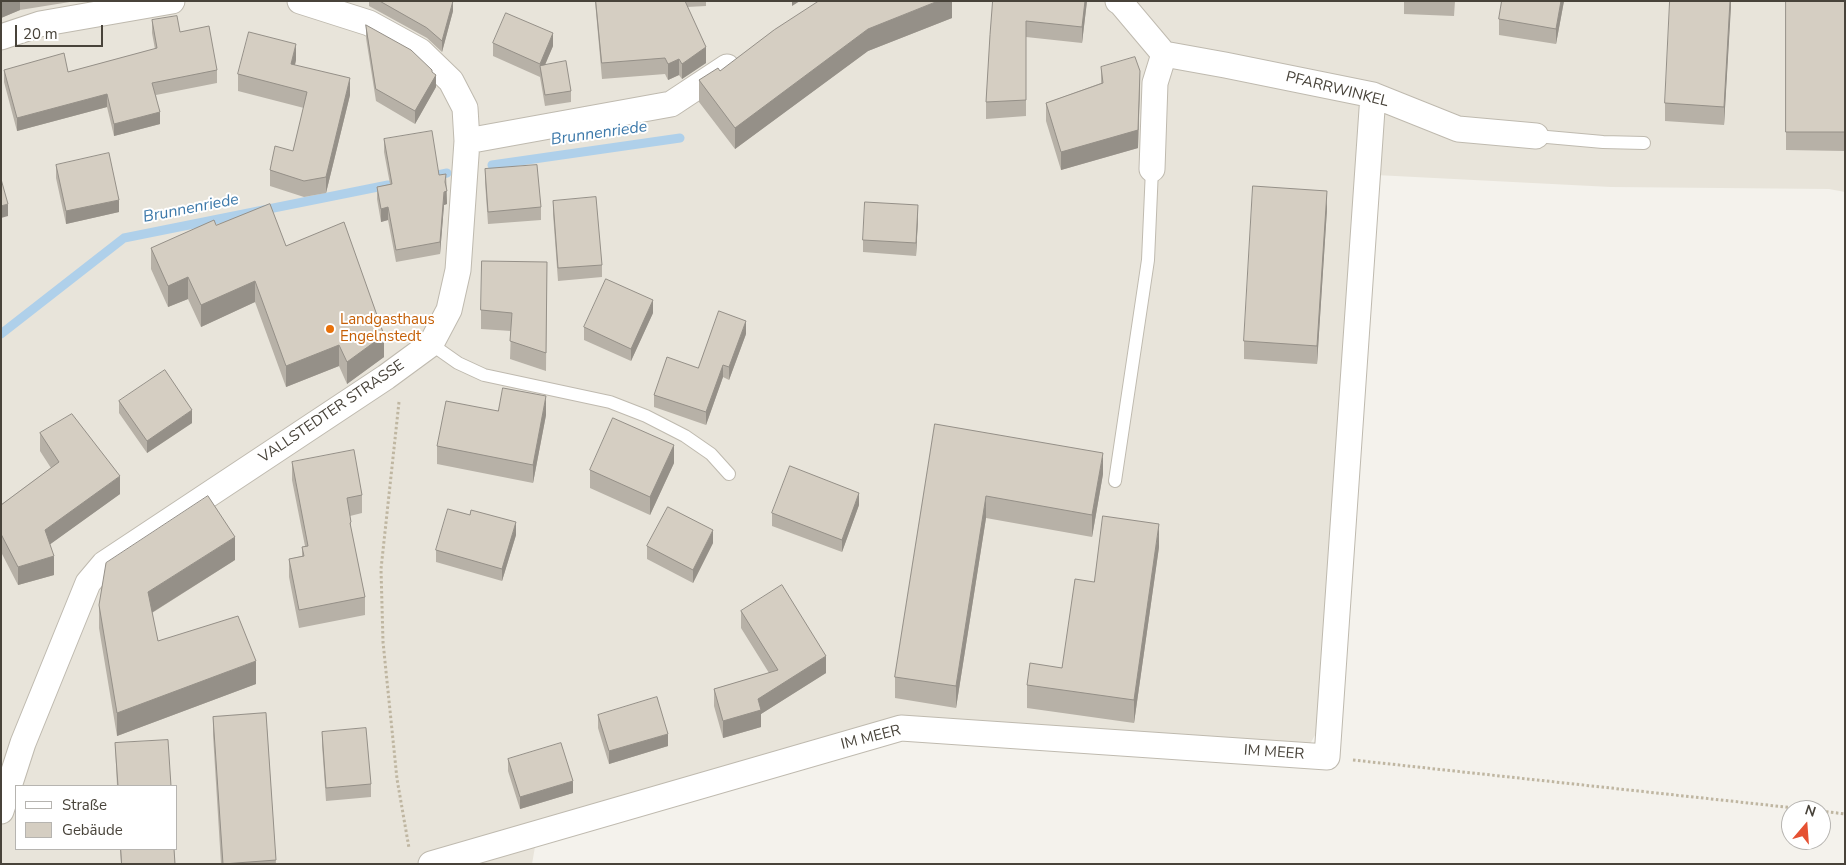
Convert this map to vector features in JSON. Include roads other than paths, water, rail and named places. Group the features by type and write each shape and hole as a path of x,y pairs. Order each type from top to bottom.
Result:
{"street":[{"path":"1,37 40,24 172,1"},
{"name":"VALLSTEDTER STRASSE","path":"1,811 12,742 88,582 104,564 386,377 431,344 449,310 458,270 467,141 465,108 451,81 420,51 369,23 300,1"},
{"path":"1118,1 1122,3 1164,54 1155,84 1152,169"},
{"name":"PFARRWINKEL","path":"1164,54 1374,95 1458,129 1536,136"},
{"path":"467,141 672,104 744,55"},
{"name":"IM MEER","path":"420,859 901,728 1327,757 1374,95"}],"lane":[{"path":"1536,136 1603,142 1644,143"},
{"path":"1115,481 1148,260 1152,169"},
{"path":"431,344 458,363 484,375 610,402 646,416 685,436 711,454 729,474"}],"waterway":[{"name":"Brunnenriede","path":"492,165 680,138"},
{"name":"Brunnenriede","path":"428,177 447,173"},
{"name":"Brunnenriede","path":"1,334 124,238 388,185"}],"place":[{"name":"Landgasthaus Engelnstedt","path":"330,329"}]}
